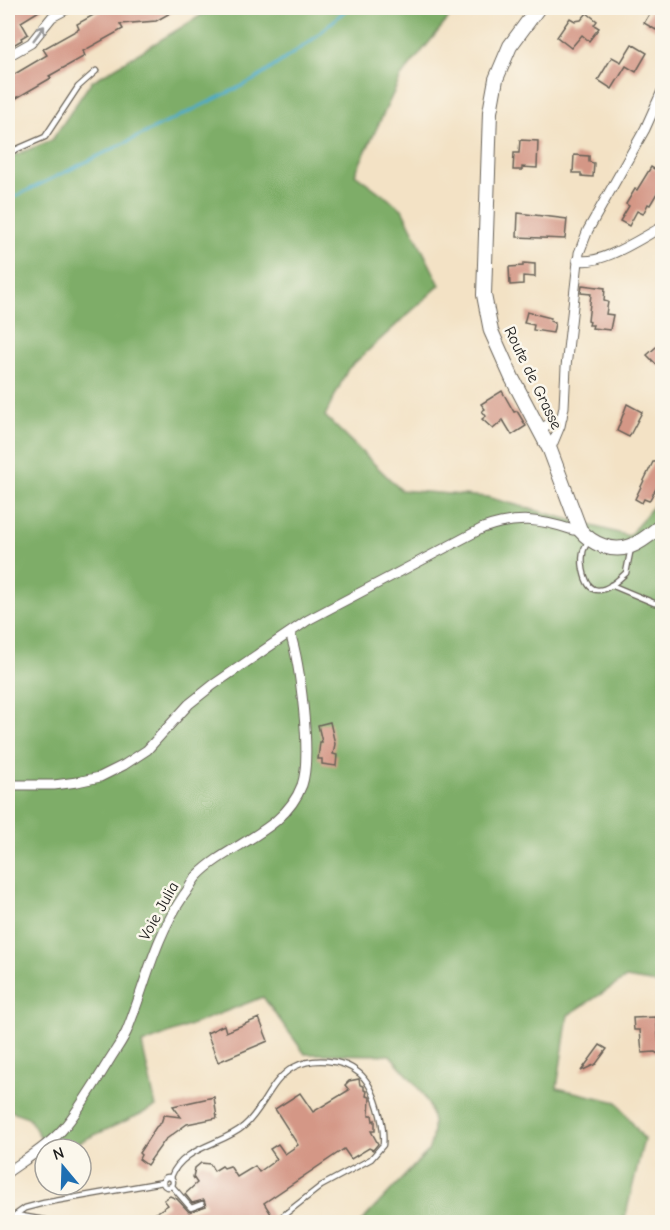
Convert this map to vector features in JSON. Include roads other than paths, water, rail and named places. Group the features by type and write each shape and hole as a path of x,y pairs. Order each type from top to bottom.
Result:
{"main road":[{"name":"Route de Grasse","path":"538,8 510,46 496,79 490,112 484,295 491,331 512,378 550,450 585,535"},
{"path":"585,535 610,548 631,546 663,525"}],"street":[{"path":"8,56 32,43 52,16 69,8"},
{"path":"550,450 562,417 577,260 588,230 645,129 663,91"},
{"path":"577,260 585,262 605,257 663,227"},
{"path":"540,429 562,417"},
{"path":"8,785 54,785 77,782 100,777 124,765 147,750 197,698 313,616 483,528 511,520 533,519 585,535"},
{"name":"Voie Julia","path":"8,1172 61,1131 90,1091 127,1030 154,951 169,920 197,876 279,818 302,785 306,767 306,737 296,648 290,633"}],"lane":[{"path":"8,153 45,137 78,87 96,70"},
{"path":"585,535 583,569 587,582 593,589 599,590 611,585 627,573 631,546"},
{"path":"611,585 654,603 663,604"},
{"path":"8,1220 25,1208 44,1203 163,1182 166,1177 171,1177 180,1163 194,1152 220,1142 251,1120 274,1084 295,1066 326,1060 344,1064 360,1073 373,1094 382,1122 383,1145 371,1159 321,1186 275,1222"},
{"path":"171,1177 174,1182 172,1186"},
{"path":"163,1182 166,1186 172,1186"},
{"path":"172,1186 190,1209 202,1204"},
{"path":"16,1215 55,1222"}],"waterway":[{"path":"8,200 256,79 312,40 348,8"}]}
